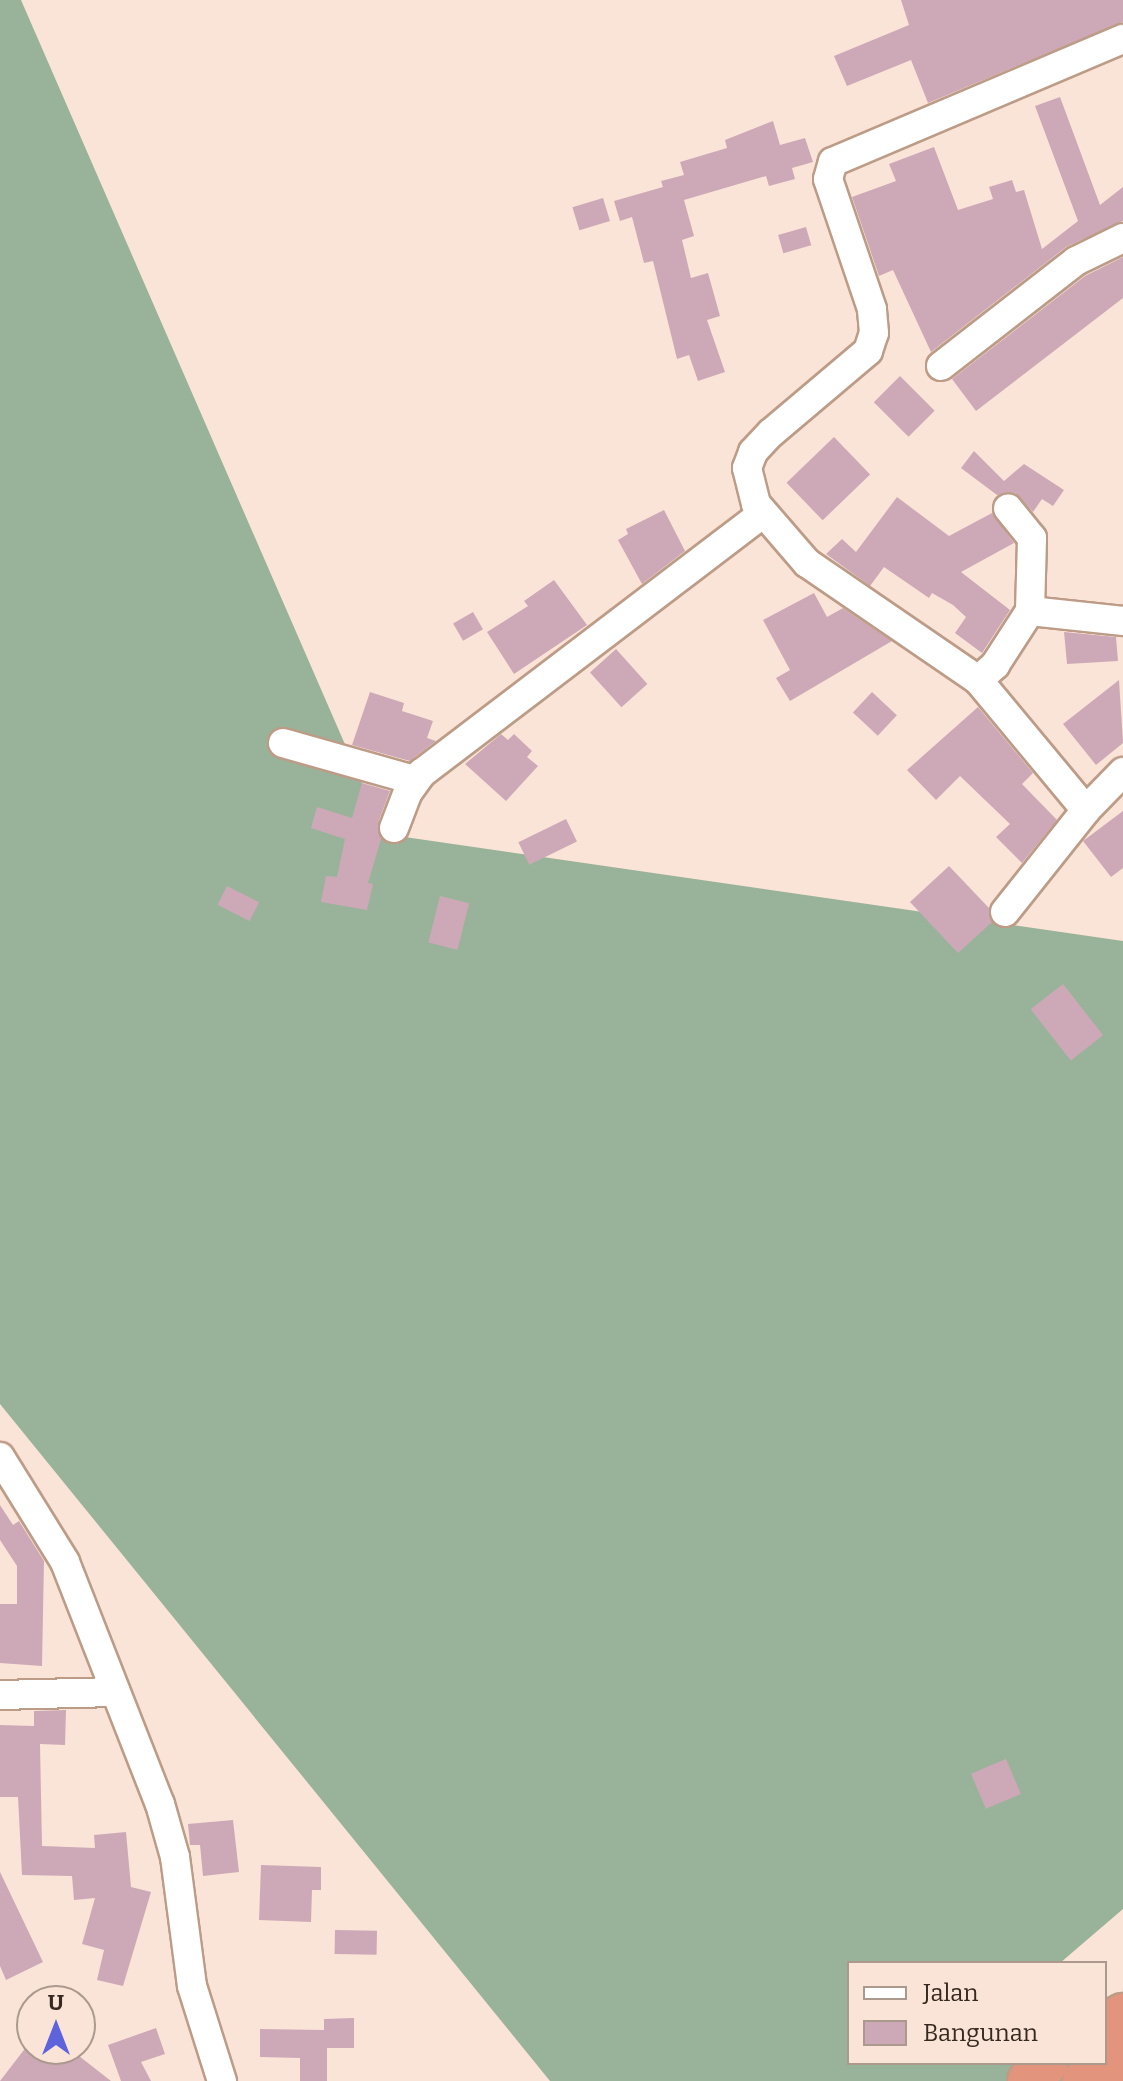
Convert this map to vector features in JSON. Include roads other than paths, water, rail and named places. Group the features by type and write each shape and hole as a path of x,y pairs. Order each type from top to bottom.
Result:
{"highway":[{"path":"1084,2081 1123,2058"},
{"path":"1029,2081 1045,2065"}],"street":[{"path":"1086,810 978,680 807,563 763,513 749,488 753,452 852,367 868,351 874,333 872,309 828,179 833,162 1123,39"},
{"path":"941,366 1076,261 1123,238"},
{"path":"978,680 995,665 1030,611 1032,538 1008,508"},
{"path":"394,828 414,780 763,513"},
{"path":"1030,611 1123,621"},
{"path":"283,743 414,780"},
{"path":"1005,912 1086,810 1123,772"},
{"path":"4,1469 65,1562 169,1833 192,1986 222,2081"},
{"path":"0,1695 115,1692"}]}
